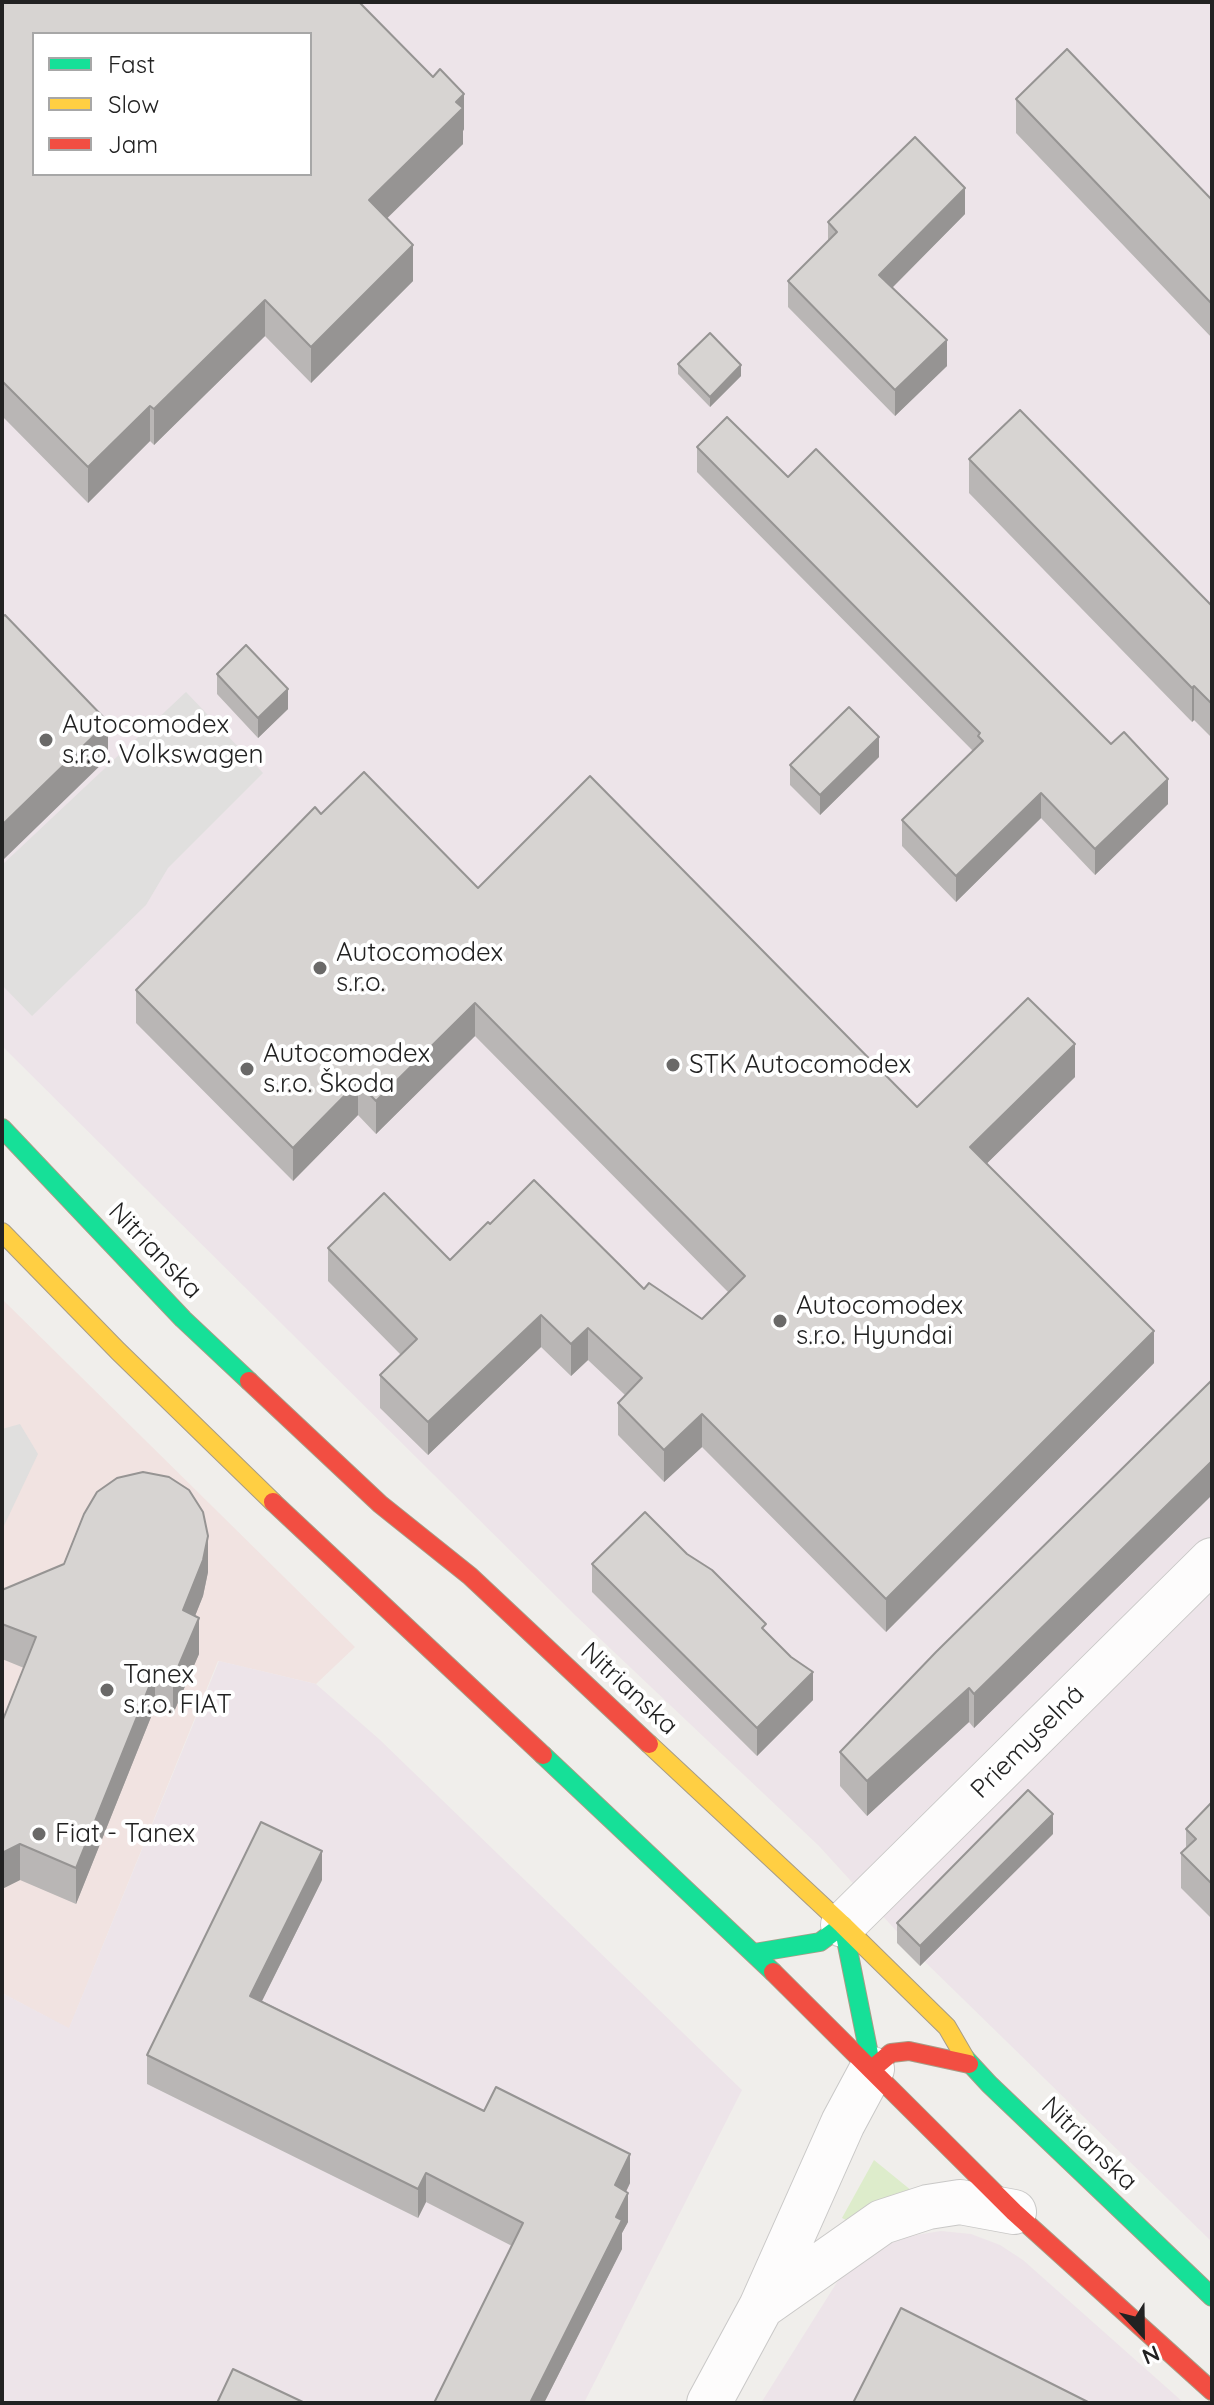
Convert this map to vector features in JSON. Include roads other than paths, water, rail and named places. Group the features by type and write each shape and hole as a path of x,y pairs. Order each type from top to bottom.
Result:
{"main road":[{"name":"Nitrianska","path":"2,1128 183,1319 380,1504 470,1576 843,1925 947,2027 969,2064 1212,2297"},
{"path":"2,1232 118,1351 306,1534 754,1953 1014,2212 1212,2391"},
{"path":"754,1953 820,1942 843,1925 872,2069"},
{"path":"872,2069 891,2053 909,2051 969,2064"}],"street":[{"name":"Priemyselná","path":"843,1925 1212,1560"},
{"path":"709,2403 761,2307 843,2123 872,2069"},
{"path":"761,2307 882,2222 928,2207 960,2202 1014,2212"}],"place":[{"name":"Autocomodex s.r.o. Volkswagen","path":"46,740"},
{"name":"Autocomodex s.r.o.","path":"320,968"},
{"name":"STK Autocomodex","path":"673,1065"},
{"name":"Autocomodex s.r.o. Škoda","path":"247,1069"},
{"name":"Autocomodex s.r.o. Hyundai","path":"780,1321"},
{"name":"Tanex s.r.o. FIAT","path":"107,1690"},
{"name":"Fiat - Tanex","path":"39,1834"}]}
